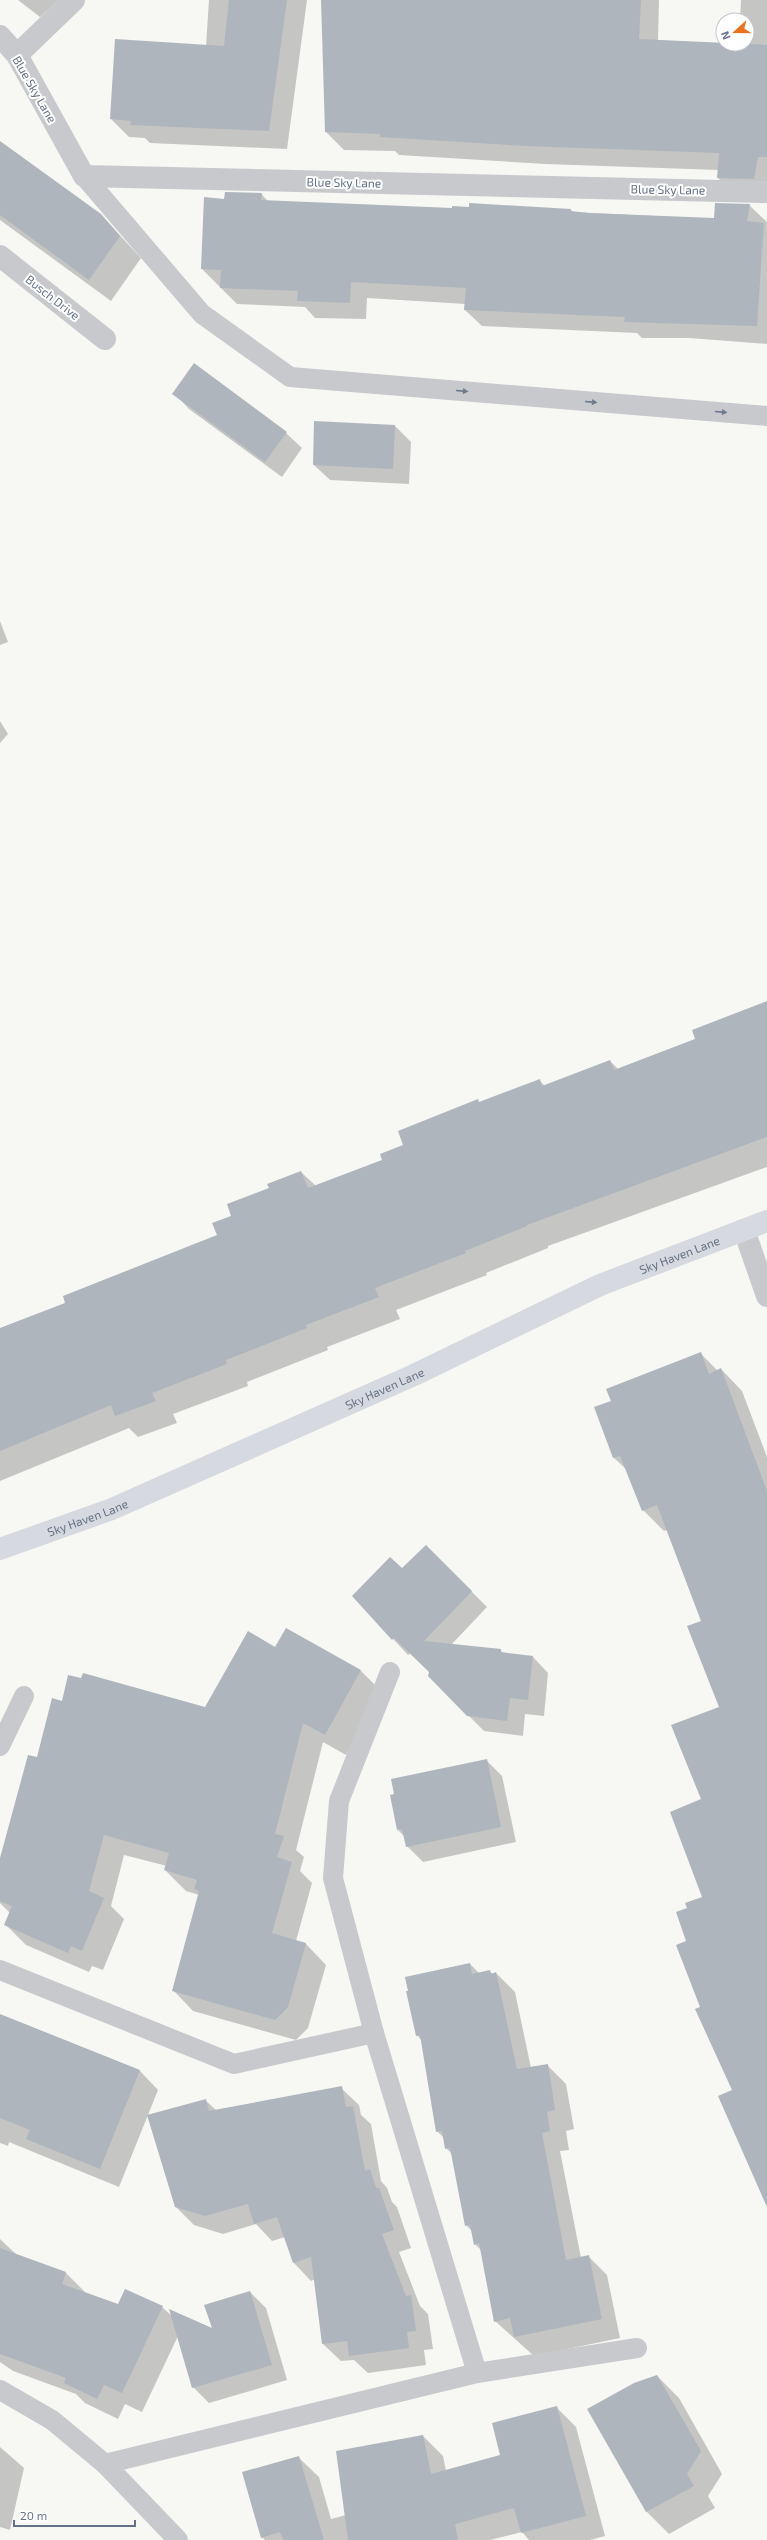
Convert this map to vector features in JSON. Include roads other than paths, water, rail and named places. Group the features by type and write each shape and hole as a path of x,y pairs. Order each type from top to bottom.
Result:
{"street":[{"path":"17,55 74,0"},
{"name":"Blue Sky Lane","path":"0,36 17,55 84,176 767,192"},
{"name":"Busch Drive","path":"0,256 105,339"},
{"name":"Sky Haven Lane","path":"0,1549 112,1509 414,1375 600,1285 767,1221"},
{"path":"744,1230 767,1296"}],"lane":[{"path":"84,176 202,314 290,377 767,416"},
{"path":"390,1672 340,1801 333,1878 374,2033 477,2373"},
{"path":"0,1746 24,1696"},
{"path":"0,1970 234,2064 374,2033"},
{"path":"105,2464 477,2373 637,2348"},
{"path":"0,2390 52,2420 105,2464 178,2540"}]}
